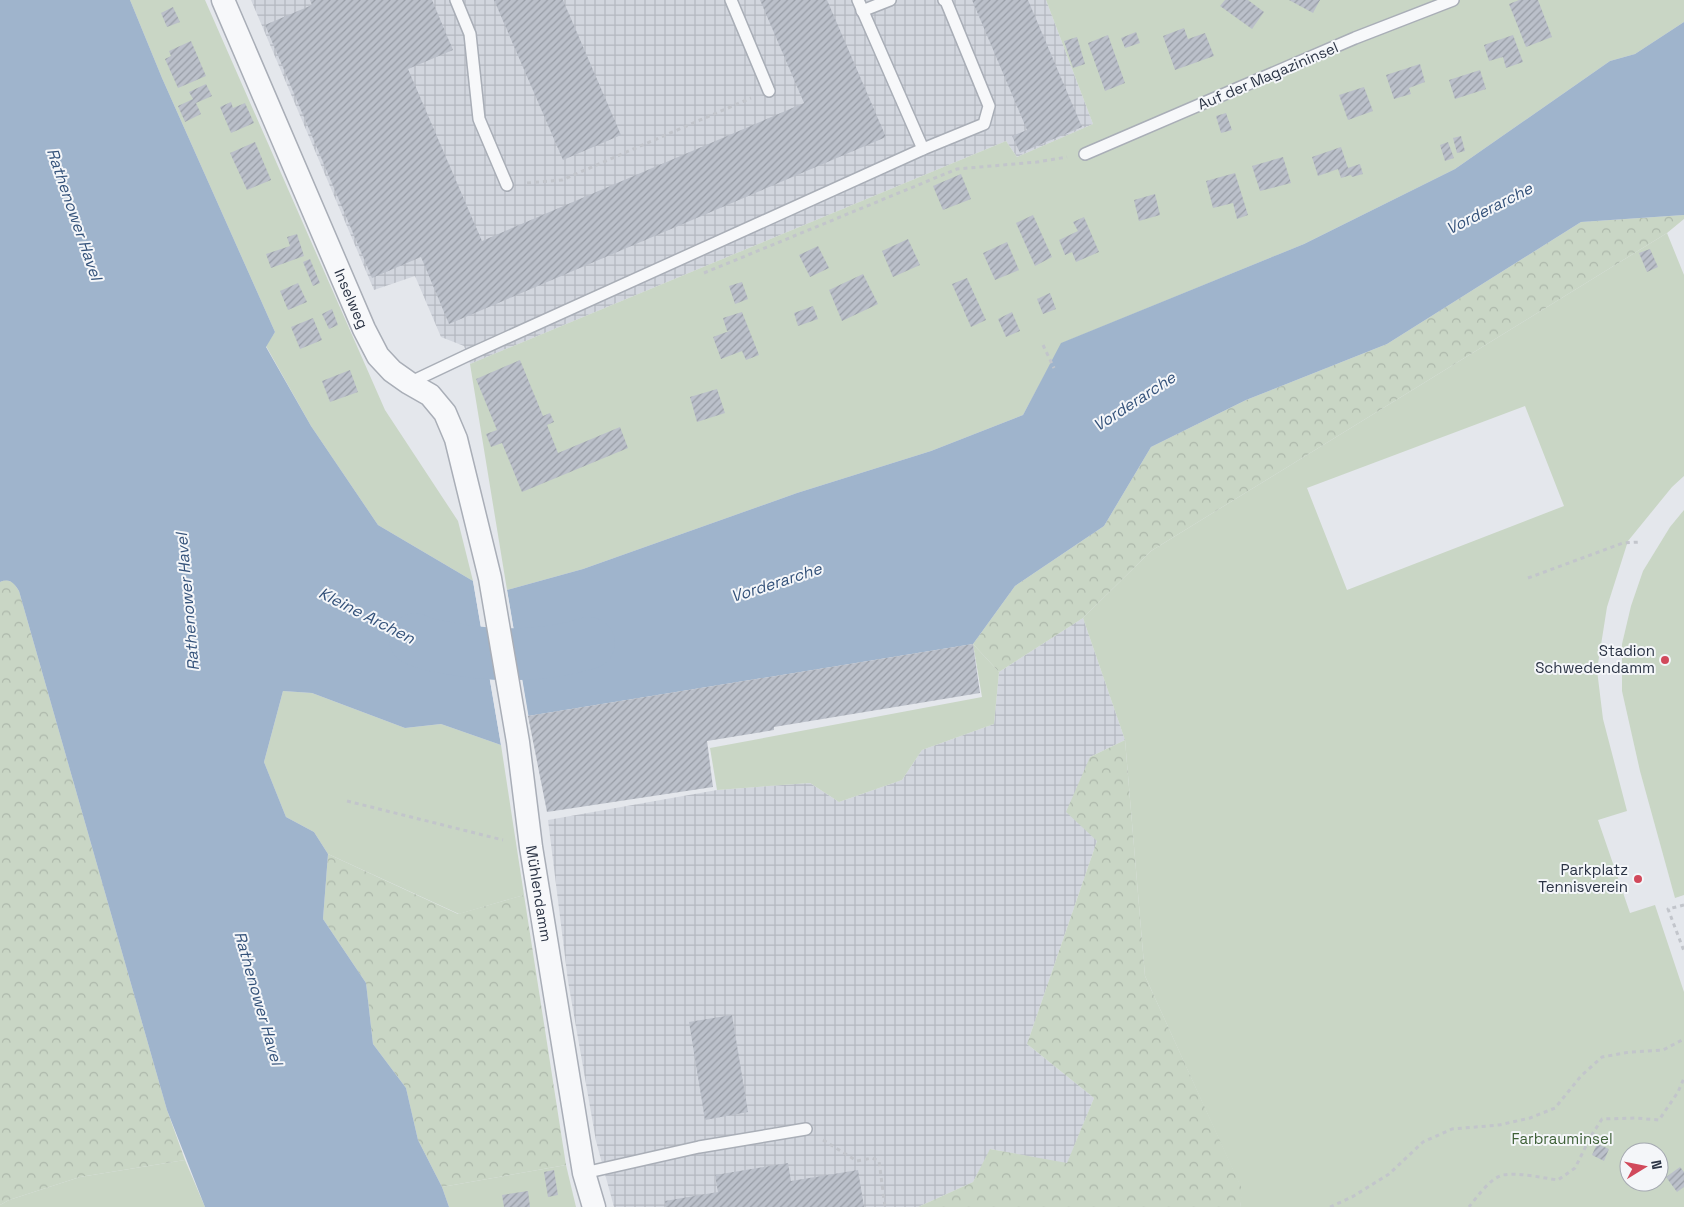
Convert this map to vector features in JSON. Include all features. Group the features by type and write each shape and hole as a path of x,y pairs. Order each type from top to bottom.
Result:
{"street":[{"name":"Inselweg","path":"223,0 364,329 378,356 392,371 430,395 445,413 456,439 490,578"},
{"name":"Mühlendamm","path":"490,578 518,742 531,847 584,1173 594,1207"}],"lane":[{"path":"456,0 470,34 479,119 506,185"},
{"path":"731,0 769,91"},
{"path":"890,0 860,5 923,149"},
{"path":"409,383 923,149 984,124 988,106 944,0"},
{"name":"Auf der Magazininsel","path":"1084,154 1355,38 1453,0"},
{"path":"584,1173 699,1147 806,1129"}],"path":[{"path":"506,185 562,180 769,91"},
{"path":"699,276 957,169 1037,162 1084,154"},
{"path":"1043,345 1054,368"},
{"path":"1528,578 1623,543 1640,542"},
{"path":"347,801 531,847"},
{"path":"1684,905 1668,909 1684,951"},
{"path":"1330,1207 1352,1197 1389,1174 1423,1142 1452,1129 1499,1125 1530,1118 1555,1108 1581,1076 1602,1057 1630,1052 1663,1050 1684,1039"},
{"path":"1469,1207 1485,1187 1502,1175 1533,1176 1558,1180 1575,1168 1602,1119 1635,1118 1659,1120 1678,1092 1684,1078"},
{"path":"806,1129 857,1161 872,1158 879,1161 885,1207"}],"shaded area":[{"path":"251,0 1046,0 1093,124 1017,157 1006,141 470,364 464,346 441,337 415,276 374,290"},
{"path":"1083,618 1125,740 1090,757 1097,841 1027,1044 1094,1098 1067,1164 991,1149 973,1182 918,1207 614,1207 596,1141 568,981 548,820 717,790 810,783 839,802 902,780 922,750 994,724 999,672"}],"green space":[{"path":"130,0 205,0 385,410 458,521 473,581 378,525 311,426 266,346 275,332 162,78"},
{"path":"1046,0 1684,0 1684,22 1635,54 1610,61 1455,169 1304,244 1062,343 1023,415 931,451 797,493 583,569 507,590 470,364 1006,141 1017,157 1093,124"},
{"path":"1684,215 1684,219 1667,233 1151,551 1083,618 999,672 973,644 1015,586 1104,526 1151,447 1246,400 1387,344 1581,222"},
{"name":"Farbrauminsel","path":"1667,233 1684,275 1684,476 1672,487 1628,541 1607,607 1597,670 1603,719 1627,811 1598,820 1630,913 1655,905 1684,992 1684,1207 1240,1207 1242,1190 1145,976 1125,740 1083,618 1151,551","holes":["1525,406 1564,506 1347,590 1307,488"]},
{"path":"1684,510 1684,895 1675,898 1640,771 1622,691 1622,644 1631,606 1643,571 1670,527"},
{"path":"5,580 13,582 19,591 167,1110 185,1160 80,1177 9,1200 0,1205 0,582"},
{"path":"973,644 999,672 994,724 922,750 902,780 839,802 810,783 717,790 710,748 982,697"},
{"path":"283,691 312,693 405,728 441,724 501,745 524,895 459,914 328,854 314,832 286,817 264,762"},
{"path":"1125,740 1145,976 1243,1191 1240,1207 918,1207 973,1182 990,1149 1067,1163 1094,1098 1027,1044 1097,841 1066,812 1090,757"},
{"path":"328,854 458,914 524,895 566,1165 442,1187 418,1140 406,1088 373,1044 366,983 323,919"},
{"path":"185,1160 205,1207 0,1207 0,1205 9,1200 80,1177"},
{"path":"566,1165 576,1207 449,1207 442,1187"}],"water":[{"name":"Rathenower Havel","path":"0,0 130,0 162,78 275,332 266,347 311,426 378,525 473,581 501,745 441,724 405,728 312,693 283,691 264,762 286,817 314,832 328,854 323,919 366,983 373,1044 406,1088 418,1140 442,1187 449,1207 205,1207 167,1110 19,591 11,582 0,582"},
{"name":"Vorderarche","path":"1684,22 1684,215 1581,222 1387,344 1246,400 1151,447 1104,526 1015,586 973,644 528,716 507,590 583,569 797,493 931,451 1023,415 1061,343 1304,244 1455,169 1610,61 1635,54"}],"pier":[{"path":"473,581 476,581 503,744 501,745"},
{"path":"507,588 529,719 526,717 505,591"}],"building":[{"path":"310,0 432,0 453,50 408,69 482,241 804,103 760,0 827,0 886,137 449,324 421,257 372,278 265,25 312,5"},
{"path":"494,0 563,0 621,135 563,160"},
{"path":"972,0 1028,0 1082,127 1020,153 1012,136 1027,130"},
{"path":"1225,0 1248,0 1264,12 1252,29 1220,6"},
{"path":"1289,0 1320,0 1313,13"},
{"path":"1519,0 1538,0 1552,37 1526,47 1509,4"},
{"path":"173,7 180,22 167,27 161,13"},
{"path":"1184,28 1188,39 1205,33 1214,56 1175,70 1163,36"},
{"path":"1136,32 1140,43 1125,48 1121,38"},
{"path":"1108,35 1125,83 1105,91 1088,43"},
{"path":"1513,35 1523,62 1506,68 1503,57 1489,61 1484,45"},
{"path":"1077,37 1085,64 1073,68 1064,41"},
{"path":"191,41 206,76 178,88 165,59 171,56 169,51"},
{"path":"1420,64 1425,82 1409,88 1411,94 1394,99 1386,75"},
{"path":"1480,70 1486,89 1455,99 1449,80"},
{"path":"206,84 212,96 196,103 201,114 185,122 178,106 193,99 189,92"},
{"path":"1364,87 1373,111 1348,120 1339,95"},
{"path":"231,102 233,108 245,103 254,123 231,133 220,107"},
{"path":"1226,113 1232,130 1221,133 1216,116"},
{"path":"1461,136 1465,151 1457,153 1453,138"},
{"path":"255,142 271,180 247,190 230,153"},
{"path":"1448,142 1454,158 1445,161 1440,145"},
{"path":"1341,147 1348,168 1360,164 1363,174 1341,178 1338,169 1318,176 1312,157"},
{"path":"1283,157 1291,183 1260,191 1252,166"},
{"path":"1235,173 1248,215 1237,219 1233,203 1213,208 1206,181"},
{"path":"961,174 971,199 943,210 933,186"},
{"path":"1155,194 1160,215 1139,221 1134,200"},
{"path":"1033,215 1052,257 1035,266 1016,223"},
{"path":"1084,217 1099,252 1076,262 1072,252 1065,255 1059,240 1078,231 1073,222"},
{"path":"297,234 304,256 271,268 266,254 290,246 287,237"},
{"path":"908,239 920,265 893,277 882,251"},
{"path":"1007,242 1019,270 995,280 983,253"},
{"path":"818,246 829,268 810,277 799,255"},
{"path":"1650,249 1658,267 1647,272 1639,253"},
{"path":"310,259 320,283 313,286 303,262"},
{"path":"863,274 878,304 842,321 829,290"},
{"path":"967,278 986,320 971,327 952,284"},
{"path":"742,282 748,299 735,304 729,286"},
{"path":"298,283 307,302 288,310 280,291"},
{"path":"1050,293 1056,309 1043,314 1037,299"},
{"path":"813,306 818,319 798,326 794,313"},
{"path":"332,309 338,325 329,329 322,314"},
{"path":"742,312 759,355 746,360 742,351 721,359 713,337 732,330 727,331 723,318"},
{"path":"1012,312 1020,331 1006,337 998,319"},
{"path":"313,318 322,340 300,349 291,327"},
{"path":"520,360 543,416 550,413 554,422 547,425 558,453 620,427 628,448 522,492 502,443 491,447 486,434 497,430 476,379"},
{"path":"350,370 358,392 330,402 322,381"},
{"path":"717,389 725,413 697,422 690,397"},
{"path":"973,644 980,693 774,727 774,730 707,741 713,787 547,812 528,716"},
{"path":"732,1015 748,1112 705,1120 689,1022"},
{"path":"1597,1144 1609,1149 1604,1161 1592,1155"},
{"path":"788,1163 791,1181 858,1170 864,1207 666,1207 665,1201 718,1192 715,1175"},
{"path":"1680,1167 1684,1172 1684,1187 1677,1192 1669,1181 1669,1175"},
{"path":"554,1170 558,1195 548,1197 544,1172"},
{"path":"528,1191 530,1207 504,1207 502,1195"}],"waterway":[{"name":"Kleine Archen","path":"415,639 440,647 501,654 555,651 589,643"}],"place":[{"name":"Stadion Schwedendamm","path":"1665,660"},
{"name":"Parkplatz Tennisverein","path":"1638,879"}]}
